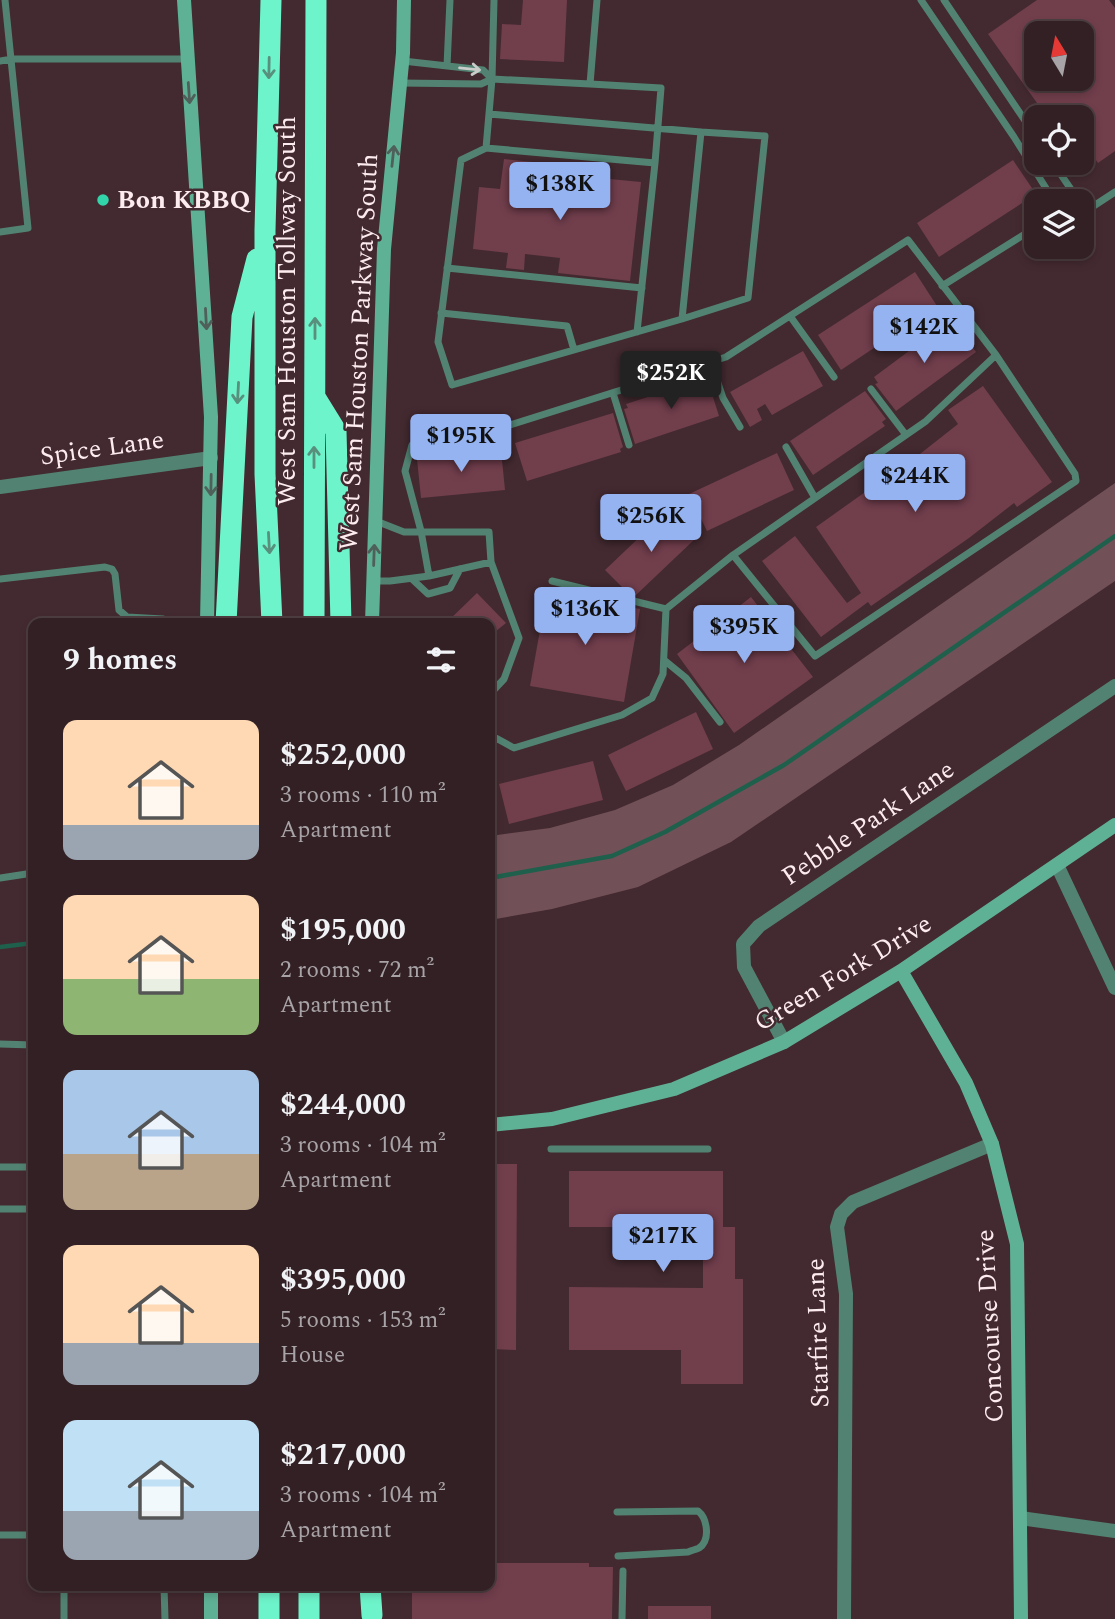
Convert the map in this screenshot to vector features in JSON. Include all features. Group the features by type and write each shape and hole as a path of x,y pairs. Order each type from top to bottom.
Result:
{"highway":[{"name":"West Sam Houston Tollway South","path":"271,0 265,230 265,474 272,618"},
{"name":"West Sam Houston Tollway South","path":"314,618 316,0"},
{"path":"226,618 242,317 265,230"},
{"path":"315,396 336,431 341,618"},
{"path":"269,1591 269,1619"},
{"path":"309,1591 309,1619"},
{"path":"371,1591 372,1617"}],"street":[{"path":"184,0 206,318 211,458 207,618"},
{"name":"West Sam Houston Parkway South","path":"372,618 384,249 402,61 404,0"},
{"name":"Spice Lane","path":"0,487 211,458"},
{"name":"Pebble Park Lane","path":"784,1042 744,967 743,944 760,926 1115,686"},
{"name":"Green Fork Drive","path":"495,1125 552,1119 674,1089 784,1042 901,971 1115,825"},
{"path":"1057,865 1115,988"},
{"name":"Concourse Drive","path":"901,971 966,1083 992,1144 1017,1244 1021,1619"},
{"name":"Starfire Lane","path":"844,1619 846,1294 837,1227 841,1214 853,1202 992,1144"},
{"path":"1020,1518 1115,1531"},
{"path":"211,1591 211,1619"}],"lane":[{"path":"0,232 28,228 5,0"},
{"path":"447,66 450,0"},
{"path":"486,148 492,79 494,0"},
{"path":"590,84 597,0"},
{"path":"921,0 1046,189"},
{"path":"944,0 1024,119"},
{"path":"0,61 186,59"},
{"path":"402,61 483,71 492,79"},
{"path":"400,83 481,84 492,79 662,89 637,332"},
{"path":"489,114 765,136 748,298 452,385 438,342 461,160 486,148 655,163"},
{"path":"682,318 701,132"},
{"path":"1094,206 1115,192"},
{"path":"942,286 1024,234"},
{"path":"429,576 421,531 405,471 412,445 494,430 726,358 908,240 996,355 1076,481 816,656 733,555"},
{"path":"447,268 642,288"},
{"path":"442,313 567,326 574,350"},
{"path":"790,316 834,377"},
{"path":"495,738 514,748 622,715 652,698 663,674 666,609 733,555 926,421 996,355"},
{"path":"711,362 723,398 740,427"},
{"path":"871,389 906,435"},
{"path":"613,393 629,445"},
{"path":"786,447 815,498"},
{"path":"375,521 404,531 489,532 491,562 519,638 504,679 495,689"},
{"path":"373,581 412,579 491,562"},
{"path":"0,579 105,567 112,569 115,574 119,610 127,617 145,618"},
{"path":"412,579 428,594 450,588 460,569"},
{"path":"552,581 666,609"},
{"path":"664,660 686,678 720,722"},
{"path":"0,878 28,874"},
{"path":"0,1044 28,1045"},
{"path":"551,1149 708,1149"},
{"path":"0,1167 28,1167"},
{"path":"0,1209 28,1209"},
{"path":"617,1512 698,1511 706,1521 706,1536 699,1548 688,1552 618,1556"},
{"path":"0,1535 28,1535"},
{"path":"622,1619 623,1571"},
{"path":"64,1591 64,1619"},
{"path":"164,1591 165,1619"}],"shaded area":[{"path":"1115,483 1115,581 731,842 638,887 552,909 495,919 495,835 550,828 615,810 673,785 739,745"}],"building":[{"path":"523,0 567,0 564,62 500,59 502,24 521,25"},
{"path":"1037,0 1109,0 1115,8 1115,151 1098,163 1094,157 1094,105 1038,105 1029,91 1094,91 1094,21 1024,21 1024,85 988,34"},
{"path":"504,159 542,163 539,194 566,197 568,175 641,182 630,281 558,273 560,258 525,254 524,270 506,268 508,253 473,249 479,187 500,189"},
{"path":"1013,160 1033,189 1024,189 1024,202 939,257 917,223"},
{"path":"915,272 937,306 841,370 818,335"},
{"path":"952,319 976,352 896,411 875,384 878,383 874,377"},
{"path":"803,351 823,386 772,415 765,404 757,409 762,420 750,427 730,392"},
{"path":"707,378 719,416 635,444 624,409 628,408 626,404"},
{"path":"983,386 1052,482 1017,507 1014,503 900,586 871,606 868,602 821,637 762,561 795,536 847,603 861,593 816,527 896,470 897,472 958,424 948,410"},
{"path":"865,391 886,419 882,422 885,426 813,475 790,441"},
{"path":"613,413 623,447 621,452 527,481 515,443"},
{"path":"501,450 505,490 421,498 417,459"},
{"path":"777,453 794,490 707,531 689,494"},
{"path":"668,510 696,538 636,595 628,593 605,570"},
{"path":"547,591 640,609 624,702 530,686"},
{"path":"477,593 506,623 495,632 495,618 451,618"},
{"path":"751,597 813,677 734,733 677,654"},
{"path":"696,712 713,749 626,791 608,755"},
{"path":"593,761 603,800 509,824 499,784"},
{"path":"495,1164 517,1164 516,1350 495,1349"},
{"path":"569,1171 723,1171 723,1227 735,1227 735,1279 743,1279 743,1384 681,1384 681,1350 569,1350 569,1287 703,1288 703,1227 569,1227"},
{"path":"495,1563 589,1563 589,1567 613,1567 612,1619 412,1619 412,1591 495,1591"},
{"path":"648,1606 711,1606 711,1619 648,1619"}],"waterway":[{"path":"495,877 612,856 665,832 784,765 1115,536"},
{"path":"0,947 28,944"}],"place":[{"name":"Bon KBBQ","path":"103,200"}]}
